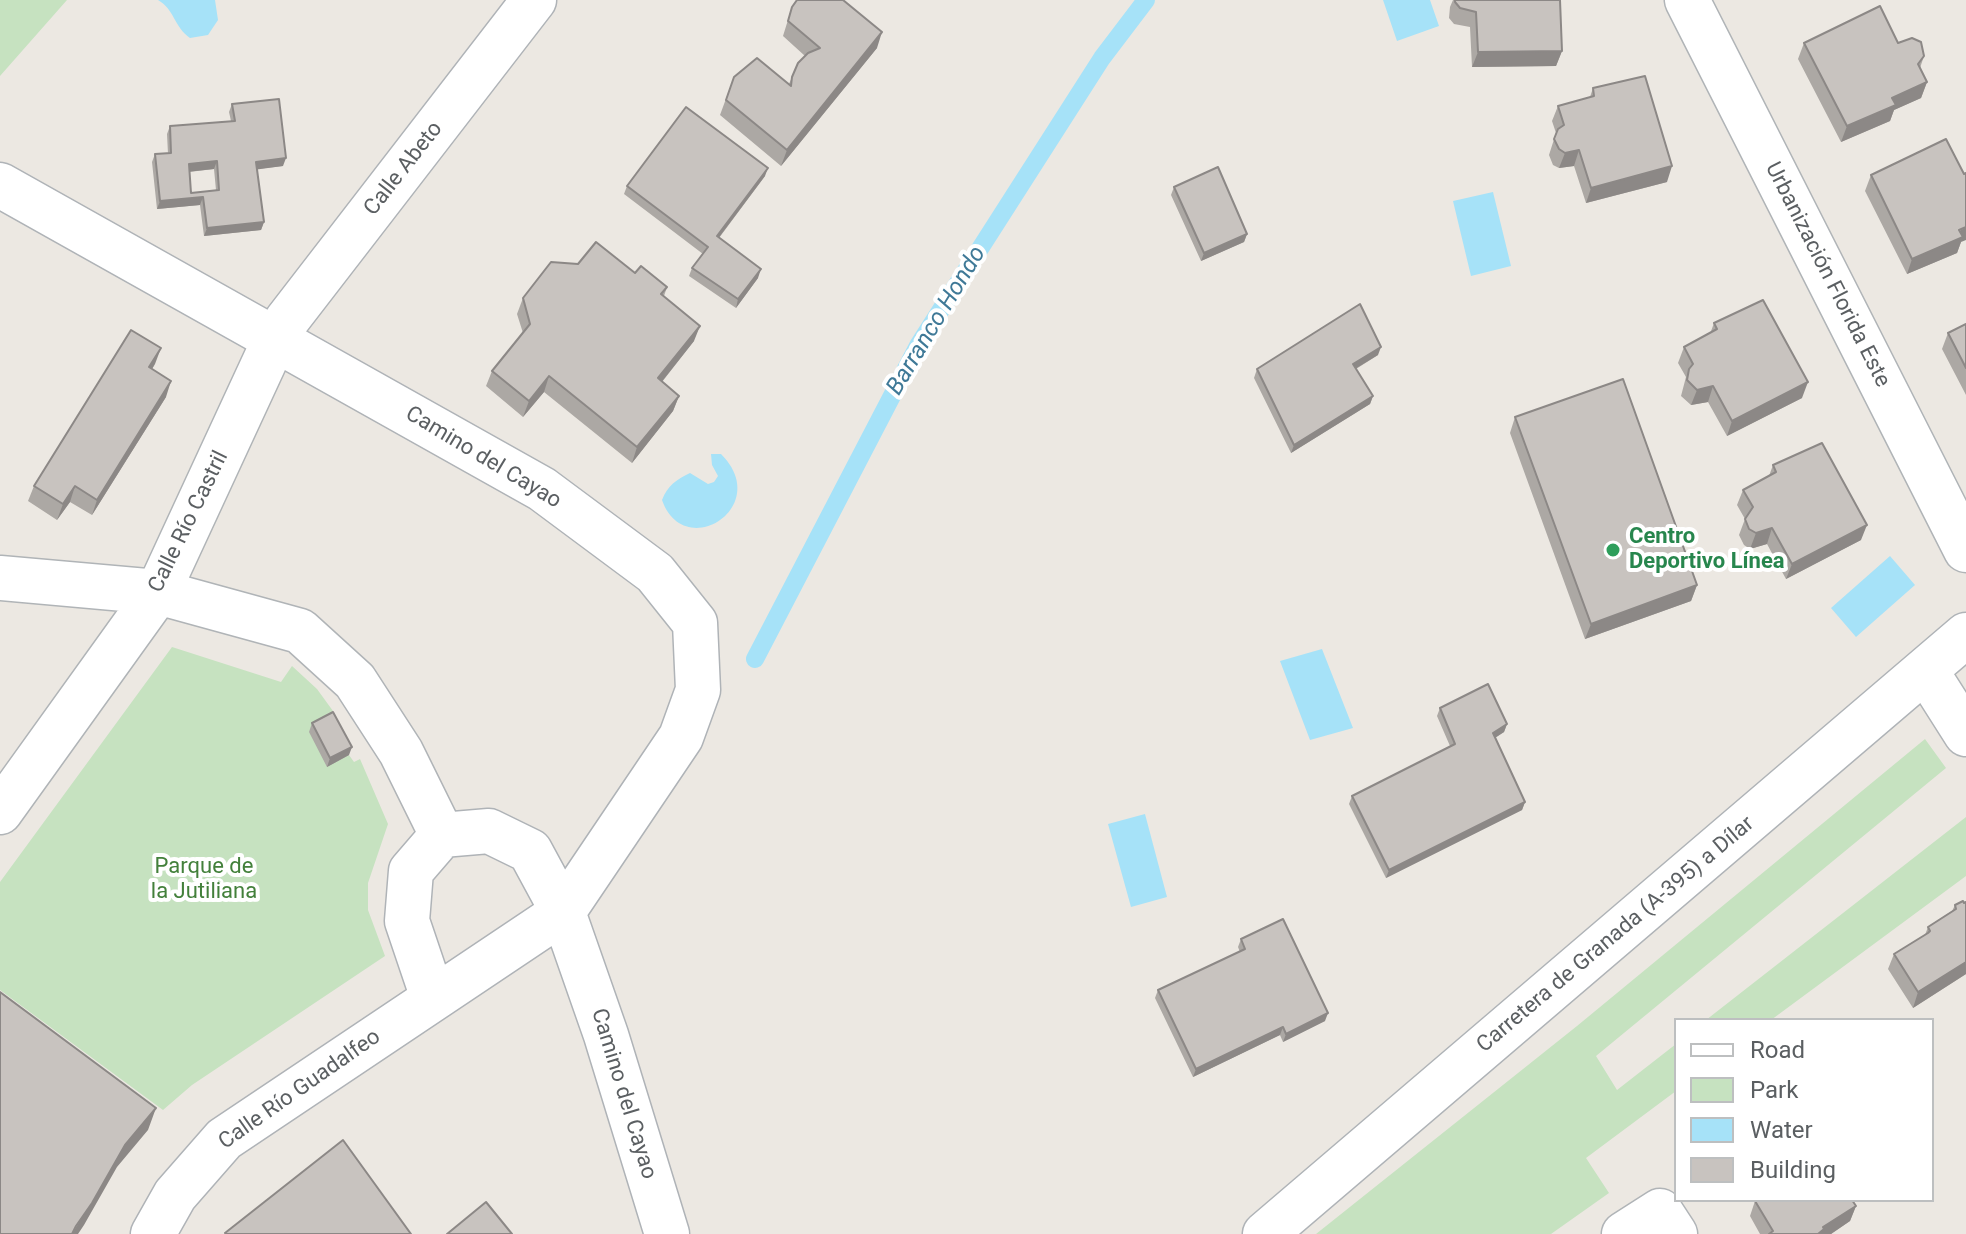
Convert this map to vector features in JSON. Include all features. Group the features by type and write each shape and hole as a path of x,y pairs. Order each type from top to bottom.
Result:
{"street":[{"name":"Calle Abeto","path":"275,339 534,0"},
{"name":"Urbanización Florida Este","path":"1687,0 1966,550"},
{"name":"Camino del Cayao","path":"0,185 542,489 655,573 695,623 698,690 681,737 563,912 606,1035 667,1234"},
{"name":"Calle Río Castril","path":"0,812 158,592 275,339"},
{"path":"0,578 158,592 300,631 355,681 401,752 442,835"},
{"name":"Carretera de Granada (A-395) a Dílar","path":"1265,1234 1966,635"},
{"path":"1926,671 1966,734"},
{"path":"433,998 407,921 411,871 442,835 489,831 530,851 563,912"},
{"name":"Calle Río Guadalfeo","path":"153,1234 175,1195 224,1139 563,912"},
{"path":"1624,1234 1660,1211 1675,1234"}],"green space":[{"path":"0,0 67,0 0,76"},
{"name":"Parque de la Jutiliana","path":"172,647 281,682 292,666 317,689 333,711 327,714 330,720 327,766 349,755 354,762 360,759 388,824 368,883 368,910 385,956 192,1085 163,1110 0,990 0,882"},
{"path":"1925,739 1946,768 1596,1056 1617,1090 1674,1046 1674,1092 1586,1158 1609,1193 1551,1234 1316,1234 1577,1026"},
{"path":"1966,817 1966,876 1774,1018 1709,1018"}],"water":[{"path":"158,0 215,0 218,20 208,35 190,38"},
{"path":"1383,0 1430,0 1439,26 1397,41"},
{"path":"1493,192 1511,266 1471,276 1453,201"},
{"path":"711,454 721,454 735,474 737,492 731,508 720,520 704,527 688,527 673,518 662,500 673,484 690,473 708,484 714,482 718,476"},
{"path":"1890,556 1915,585 1856,637 1831,608"},
{"path":"1322,649 1353,728 1310,740 1280,661"},
{"path":"1145,814 1167,897 1131,907 1108,824"}],"building":[{"path":"797,0 843,0 882,32 787,150 726,100 734,77 757,58 791,86 798,63 808,53 820,48 788,21"},
{"path":"1455,0 1560,0 1562,51 1478,52 1476,12 1460,8"},
{"path":"1880,6 1898,43 1912,38 1921,42 1924,56 1918,64 1927,82 1892,98 1896,105 1847,126 1804,43"},
{"path":"1645,76 1672,166 1591,188 1579,150 1565,153 1554,139 1558,129 1564,125 1558,106 1594,96 1593,88"},
{"path":"279,99 286,158 256,162 264,222 207,228 203,197 160,201 155,154 171,153 170,126 235,121 232,104","holes":["217,161 219,190 191,193 189,164"]},
{"path":"686,107 768,168 717,236 761,269 738,299 692,268 708,247 627,186"},
{"path":"1946,139 1966,173 1966,227 1959,230 1963,237 1912,259 1871,175"},
{"path":"1218,167 1247,234 1204,253 1174,187"},
{"path":"596,242 635,273 641,266 667,287 661,294 700,326 658,378 679,396 637,447 549,376 529,401 492,371 530,324 523,298 551,262 578,264"},
{"path":"1763,300 1808,382 1732,421 1713,386 1697,390 1687,380 1693,364 1684,347 1717,329 1714,323"},
{"path":"1360,304 1381,347 1353,364 1373,396 1294,445 1257,369"},
{"path":"1966,324 1966,368 1948,333"},
{"path":"131,330 161,348 149,367 171,381 97,500 75,486 63,504 34,486"},
{"path":"1623,379 1697,585 1591,624 1515,417"},
{"path":"1822,443 1867,525 1792,564 1772,528 1756,533 1749,529 1745,519 1753,507 1743,490 1776,472 1773,465"},
{"path":"1488,684 1507,724 1493,733 1525,802 1389,870 1352,796 1455,744 1440,708"},
{"path":"333,712 352,747 330,758 312,723"},
{"path":"1963,901 1966,902 1966,962 1918,992 1894,954 1928,933 1928,927"},
{"path":"1283,919 1328,1013 1286,1034 1283,1027 1196,1069 1158,990 1245,949 1241,939"},
{"path":"0,992 156,1108 125,1145 72,1234 0,1234"},
{"path":"343,1140 411,1234 225,1233"},
{"path":"486,1202 512,1234 447,1234"},
{"path":"1756,1202 1853,1202 1856,1206 1823,1227 1818,1234 1769,1234 1773,1231"}],"waterway":[{"name":"Barranco Hondo","path":"755,659 919,344 1102,58 1146,0"}],"place":[{"name":"Centro Deportivo Línea","path":"1613,550"}]}
